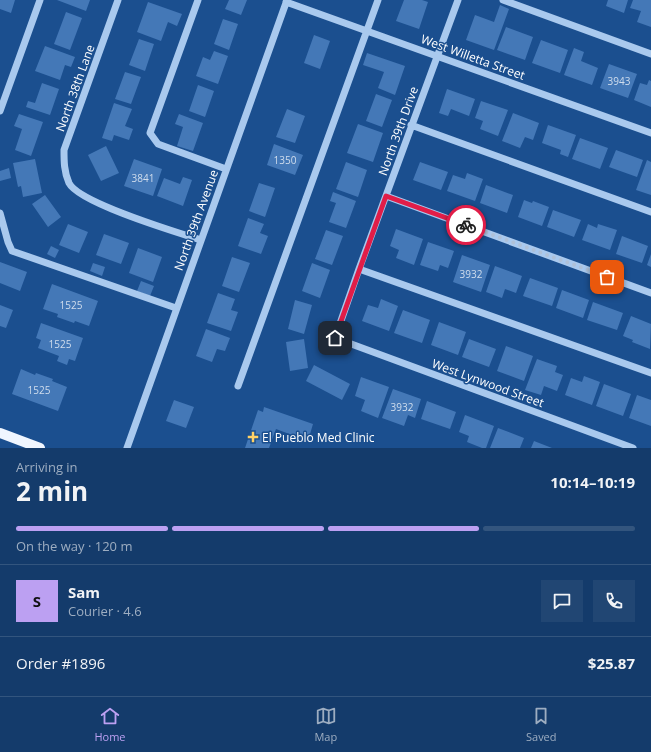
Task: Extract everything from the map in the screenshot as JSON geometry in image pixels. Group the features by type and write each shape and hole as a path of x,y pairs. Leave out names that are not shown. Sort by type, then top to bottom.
{"main road":[{"path":"0,434 40,448"}],"street":[{"path":"0,111 40,0"},
{"name":"North 38th Lane","path":"118,0 64,150 64,166 70,184 83,196 100,205 201,240"},
{"path":"198,0 150,133 158,144 226,169"},
{"path":"238,386 378,0"},
{"name":"North 39th Drive","path":"335,338 411,125 458,0"},
{"path":"504,0 651,54"},
{"name":"North 39th Avenue","path":"126,448 287,1"},
{"name":"West Willetta Street","path":"287,1 651,133"},
{"path":"411,125 651,212"},
{"path":"386,196 651,293"},
{"path":"0,213 12,251 176,308"},
{"path":"359,269 651,373"},
{"name":"West Lynwood Street","path":"335,338 633,448"}],"building":[{"path":"0,0 15,0 11,13 0,9"},
{"path":"57,0 90,0 86,11"},
{"path":"229,0 247,0 241,15 225,9"},
{"path":"404,0 422,0 428,2 419,29 396,21"},
{"path":"608,0 628,0 624,13 606,6"},
{"path":"633,0 651,0 651,27 637,22 641,11 630,8"},
{"path":"148,2 182,14 177,26 168,22 161,41 137,32"},
{"path":"500,5 509,9 494,50 466,40 475,15 494,22"},
{"path":"66,12 82,18 70,50 54,44"},
{"path":"223,19 238,24 229,50 214,44"},
{"path":"506,27 533,37 525,60 497,50"},
{"path":"314,35 330,41 320,69 304,63"},
{"path":"139,39 154,44 145,71 129,65"},
{"path":"541,40 568,50 560,73 532,63"},
{"path":"45,46 75,57 71,67 65,65 60,80 35,71"},
{"path":"574,48 584,52 581,61 598,68 592,85 564,75"},
{"path":"214,51 228,56 218,84 196,76 203,57 210,60"},
{"path":"367,53 405,66 395,95 378,88 384,72 363,65"},
{"path":"609,64 637,74 628,98 600,88"},
{"path":"125,72 141,77 131,104 115,99"},
{"path":"649,80 651,81 651,107 634,100 640,83 647,85"},
{"path":"42,83 59,89 50,115 26,107 28,101 35,103"},
{"path":"198,85 214,91 205,117 189,111"},
{"path":"447,89 475,99 469,116 451,109 448,116 439,113"},
{"path":"376,94 392,100 382,127 366,121"},
{"path":"481,101 508,110 498,136 480,129 483,121 475,118"},
{"path":"114,103 132,109 125,126 133,129 129,140 114,135 112,141 102,138"},
{"path":"287,109 305,116 295,143 276,137"},
{"path":"513,113 539,123 533,140 525,137 520,148 502,141"},
{"path":"19,114 43,122 31,156 15,150 22,129 14,126"},
{"path":"179,114 203,123 193,151 177,146 183,127 175,124"},
{"path":"358,124 383,133 373,162 347,153"},
{"path":"548,125 576,135 568,157 560,154 561,150 542,143"},
{"path":"580,138 608,148 600,169 572,159"},
{"path":"274,144 303,155 295,175 267,165"},
{"path":"106,146 119,173 101,181 88,155"},
{"path":"616,150 643,160 637,177 609,167"},
{"path":"35,159 42,193 23,197 21,186 18,187 13,163"},
{"path":"134,159 162,169 153,196 124,186"},
{"path":"647,160 651,162 651,195 636,190"},
{"path":"346,162 367,170 358,197 336,189"},
{"path":"420,162 448,172 441,190 413,180"},
{"path":"9,168 11,178 0,181 0,171"},
{"path":"467,173 483,179 475,201 447,191 453,175 465,179"},
{"path":"183,177 192,180 183,206 157,196 164,178 180,184"},
{"path":"259,183 275,188 265,217 249,211"},
{"path":"486,185 513,195 507,213 480,203"},
{"path":"333,192 356,201 346,228 329,222 336,203 330,201"},
{"path":"45,195 61,217 48,227 32,204"},
{"path":"524,200 532,203 533,201 549,207 542,226 518,217"},
{"path":"553,210 581,220 574,237 547,227"},
{"path":"248,218 264,224 260,233 268,236 261,254 238,246"},
{"path":"68,224 88,232 79,253 59,245"},
{"path":"588,224 597,228 598,224 617,230 610,250 582,240"},
{"path":"396,229 423,239 414,265 396,258 399,250 390,246"},
{"path":"326,230 343,236 332,265 315,259"},
{"path":"104,234 129,243 121,264 96,255"},
{"path":"622,236 648,246 642,263 616,254"},
{"path":"428,242 454,251 448,268 440,265 438,271 420,265"},
{"path":"51,246 59,250 55,258 47,254"},
{"path":"138,248 162,257 153,282 129,273"},
{"path":"651,254 651,267 647,265"},
{"path":"462,255 490,265 481,292 453,282"},
{"path":"232,257 250,263 239,292 222,286"},
{"path":"0,262 27,272 20,291 0,283"},
{"path":"93,263 105,267 102,276 90,271"},
{"path":"312,263 330,270 320,298 302,291"},
{"path":"495,266 522,276 516,293 505,289 502,298 486,292"},
{"path":"530,278 558,288 552,306 523,296"},
{"path":"141,281 154,286 150,296 137,291"},
{"path":"52,284 98,301 89,326 57,317 58,314 43,309"},
{"path":"562,290 589,300 583,318 556,308"},
{"path":"218,293 235,299 231,310 238,312 231,331 207,323"},
{"path":"381,299 398,306 389,331 362,321 368,305 378,308"},
{"path":"295,300 312,305 304,334 288,329"},
{"path":"593,302 623,313 617,330 587,320"},
{"path":"0,305 13,310 6,328 0,326"},
{"path":"403,310 430,320 422,343 394,333"},
{"path":"631,316 651,324 650,349 632,342 633,340 623,336"},
{"path":"439,322 466,332 458,355 431,345"},
{"path":"41,323 83,338 75,361 69,359 67,365 57,361 59,356 38,348 41,340 36,338"},
{"path":"206,329 230,338 225,351 217,349 212,362 196,356"},
{"path":"304,339 308,368 290,371 286,342"},
{"path":"469,339 496,349 489,367 462,357"},
{"path":"506,346 533,356 524,381 497,371"},
{"path":"537,359 557,366 555,372 563,375 557,391 544,386 541,395 525,390"},
{"path":"314,365 350,384 342,400 306,381"},
{"path":"21,369 35,375 36,373 53,379 52,381 67,387 58,411 12,394"},
{"path":"584,376 600,382 592,405 565,395 571,378 582,382"},
{"path":"361,377 389,387 378,418 361,411 365,400 355,396"},
{"path":"604,384 631,394 623,416 596,406"},
{"path":"393,389 421,399 415,418 408,415 404,426 382,418"},
{"path":"637,395 651,400 651,426 629,418"},
{"path":"174,400 194,407 186,428 166,421"},
{"path":"427,401 456,412 450,429 421,419"},
{"path":"264,407 313,424 308,441 276,429 269,448 245,448 258,410 263,412"},
{"path":"465,415 494,426 486,448 482,448 467,442 469,436 459,432"},
{"path":"498,428 524,438 520,448 490,448"},
{"path":"534,441 552,448 531,448"}],"way so far":[{"path":"466,225 607,277"}],"place":[{"name":"El Pueblo Med Clinic","path":"253,437"}],"route":[{"path":"335,338 386,196 466,225"}]}
